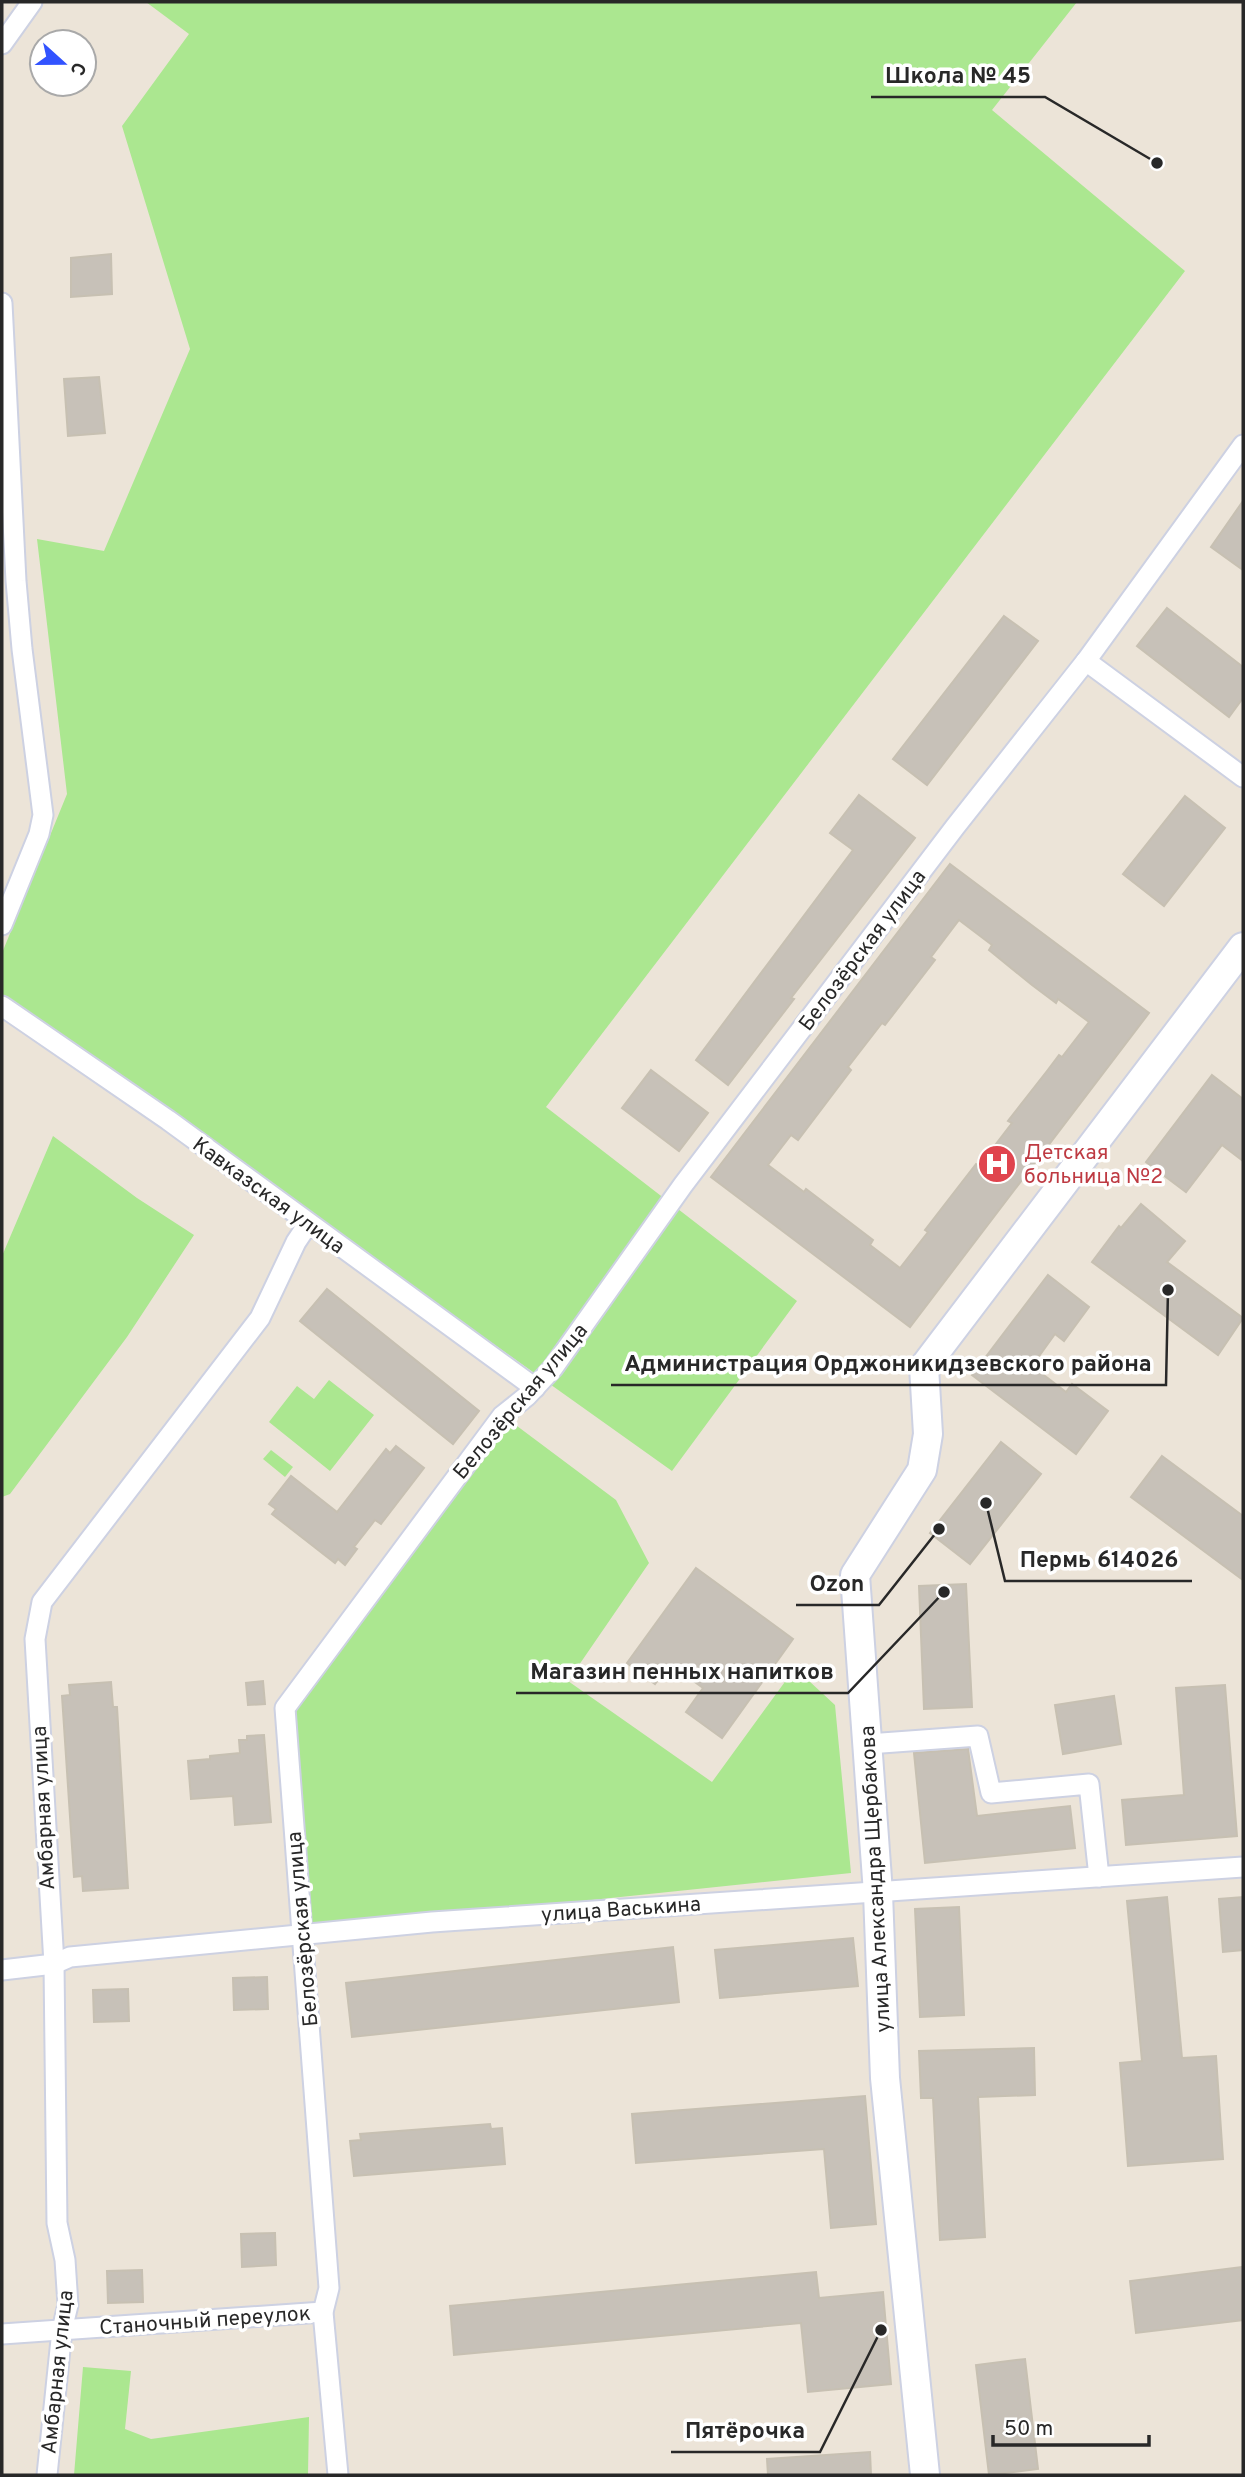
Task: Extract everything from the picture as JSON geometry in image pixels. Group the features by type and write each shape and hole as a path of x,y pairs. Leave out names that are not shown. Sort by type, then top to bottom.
{"street":[{"path":"2,44 32,2"},
{"path":"2,303 16,581 43,815 39,834 2,925"},
{"name":"Белозёрская улица","path":"338,2475 323,2312 329,2288 285,1708 502,1416 535,1388 553,1368 698,1165 955,827 1086,661 1243,446"},
{"path":"1086,661 1243,776"},
{"name":"улица Александра Щербакова","path":"925,2475 885,2078 878,1893 855,1575 922,1470 928,1434 925,1367 1243,947"},
{"name":"Кавказская улица","path":"2,1006 168,1120 535,1388"},
{"name":"Амбарная улица","path":"47,2475 62,2330 68,2305 65,2260 57,2223 54,1964 35,1639 42,1602 260,1318 296,1242 308,1224"},
{"path":"868,1744 978,1736 991,1793 1088,1784 1099,1877"},
{"name":"улица Васькина","path":"2,1970 54,1964 70,1957 432,1922 1243,1867"},
{"name":"Станочный переулок","path":"2,2334 323,2312"}],"green space":[{"path":"146,2 1077,2 992,110 1185,271 546,1107 797,1301 672,1471 2,994 2,953 67,794 37,539 104,551 190,349 122,126 189,34"},
{"path":"53,1136 137,1198 194,1235 127,1337 10,1494 2,1497 2,1256"},
{"path":"329,1380 374,1415 330,1471 269,1422 297,1386 314,1399"},
{"path":"505,1417 616,1500 649,1563 568,1681 712,1782 795,1668 835,1705 851,1873 304,1930 287,1718"},
{"path":"271,1450 293,1467 285,1477 263,1459"},
{"path":"83,2367 131,2371 125,2429 151,2439 309,2417 308,2475 74,2475"}],"building":[{"path":"111,254 112,294 71,297 71,258"},
{"path":"99,377 105,433 68,436 64,379"},
{"path":"1243,501 1243,570 1211,547"},
{"path":"1167,608 1243,667 1243,698 1229,717 1137,646"},
{"path":"1004,616 1038,641 927,785 893,759"},
{"path":"859,795 915,838 791,998 794,999 728,1085 696,1060 853,850 830,833"},
{"path":"1185,796 1225,828 1164,906 1123,874"},
{"path":"950,864 1149,1013 910,1327 711,1177","holes":["959,920 992,945 989,950 1032,985 1056,1003 1058,999 1089,1022 1062,1057 1059,1055 1008,1121 1012,1123 925,1230 928,1232 900,1268 870,1245 873,1240 806,1189 804,1192 768,1165 791,1135 798,1140 851,1070 848,1067 882,1023 885,1025 935,960 931,957"]},
{"path":"651,1070 708,1113 679,1151 622,1108"},
{"path":"1212,1075 1243,1099 1243,1161 1222,1145 1186,1192 1146,1162"},
{"path":"1141,1204 1185,1241 1167,1262 1243,1318 1218,1355 1092,1262 1119,1226 1121,1228"},
{"path":"1048,1275 1089,1307 1064,1341 1055,1334 1032,1366 1066,1392 1072,1384 1108,1411 1076,1454 972,1375"},
{"path":"327,1289 479,1411 453,1444 300,1321"},
{"path":"1001,1442 1041,1474 970,1564 930,1533"},
{"path":"396,1446 424,1468 381,1524 375,1520 354,1547 357,1549 345,1565 338,1559 335,1563 272,1514 276,1509 269,1504 291,1476 337,1512 386,1449 390,1453"},
{"path":"1162,1456 1243,1516 1243,1580 1131,1497"},
{"path":"696,1568 793,1639 722,1738 686,1712 703,1688 670,1664 655,1684 627,1663"},
{"path":"966,1584 972,1707 924,1709 919,1586"},
{"path":"263,1681 265,1704 248,1705 246,1683"},
{"path":"111,1682 113,1707 117,1707 128,1888 83,1891 82,1876 74,1877 62,1696 70,1695 69,1685"},
{"path":"1225,1685 1237,1836 1126,1845 1122,1800 1184,1795 1176,1688"},
{"path":"1114,1696 1121,1744 1063,1754 1055,1705"},
{"path":"264,1735 271,1822 235,1825 233,1796 191,1799 188,1761 240,1753 239,1740 247,1740 247,1736"},
{"path":"968,1749 977,1816 1070,1806 1075,1848 925,1863 914,1753"},
{"path":"1167,1897 1182,2058 1216,2056 1223,2159 1128,2166 1120,2063 1142,2061 1127,1901"},
{"path":"1243,1897 1243,1950 1223,1952 1219,1899"},
{"path":"959,1907 964,2015 920,2017 915,1909"},
{"path":"853,1938 858,1986 720,1998 715,1950"},
{"path":"673,1947 679,2002 352,2037 346,1983"},
{"path":"267,1977 268,2009 234,2010 233,1978"},
{"path":"128,1989 129,2021 94,2022 93,1990"},
{"path":"1034,2048 1035,2095 978,2097 985,2237 940,2240 933,2098 921,2098 919,2051"},
{"path":"865,2096 876,2224 831,2228 824,2149 636,2163 632,2114"},
{"path":"490,2124 491,2129 502,2128 505,2164 354,2176 350,2141 361,2140 360,2134"},
{"path":"275,2233 276,2265 242,2267 241,2234"},
{"path":"1243,2267 1243,2320 1136,2333 1130,2281"},
{"path":"142,2270 143,2302 108,2303 107,2271"},
{"path":"816,2272 819,2298 883,2292 891,2384 808,2392 801,2323 454,2355 450,2306"},
{"path":"1025,2359 1038,2469 989,2475 976,2365"},
{"path":"870,2452 871,2475 768,2475 767,2459"}],"place":[{"name":"Школа № 45","path":"1157,163"},
{"name":"Детская больница №2","path":"997,1164"},
{"name":"Администрация Орджоникидзевского района","path":"1168,1290"},
{"name":"Пермь 614026","path":"986,1503"},
{"name":"Ozon","path":"939,1529"},
{"name":"Магазин пенных напитков","path":"944,1592"},
{"name":"Пятёрочка","path":"881,2330"}]}
